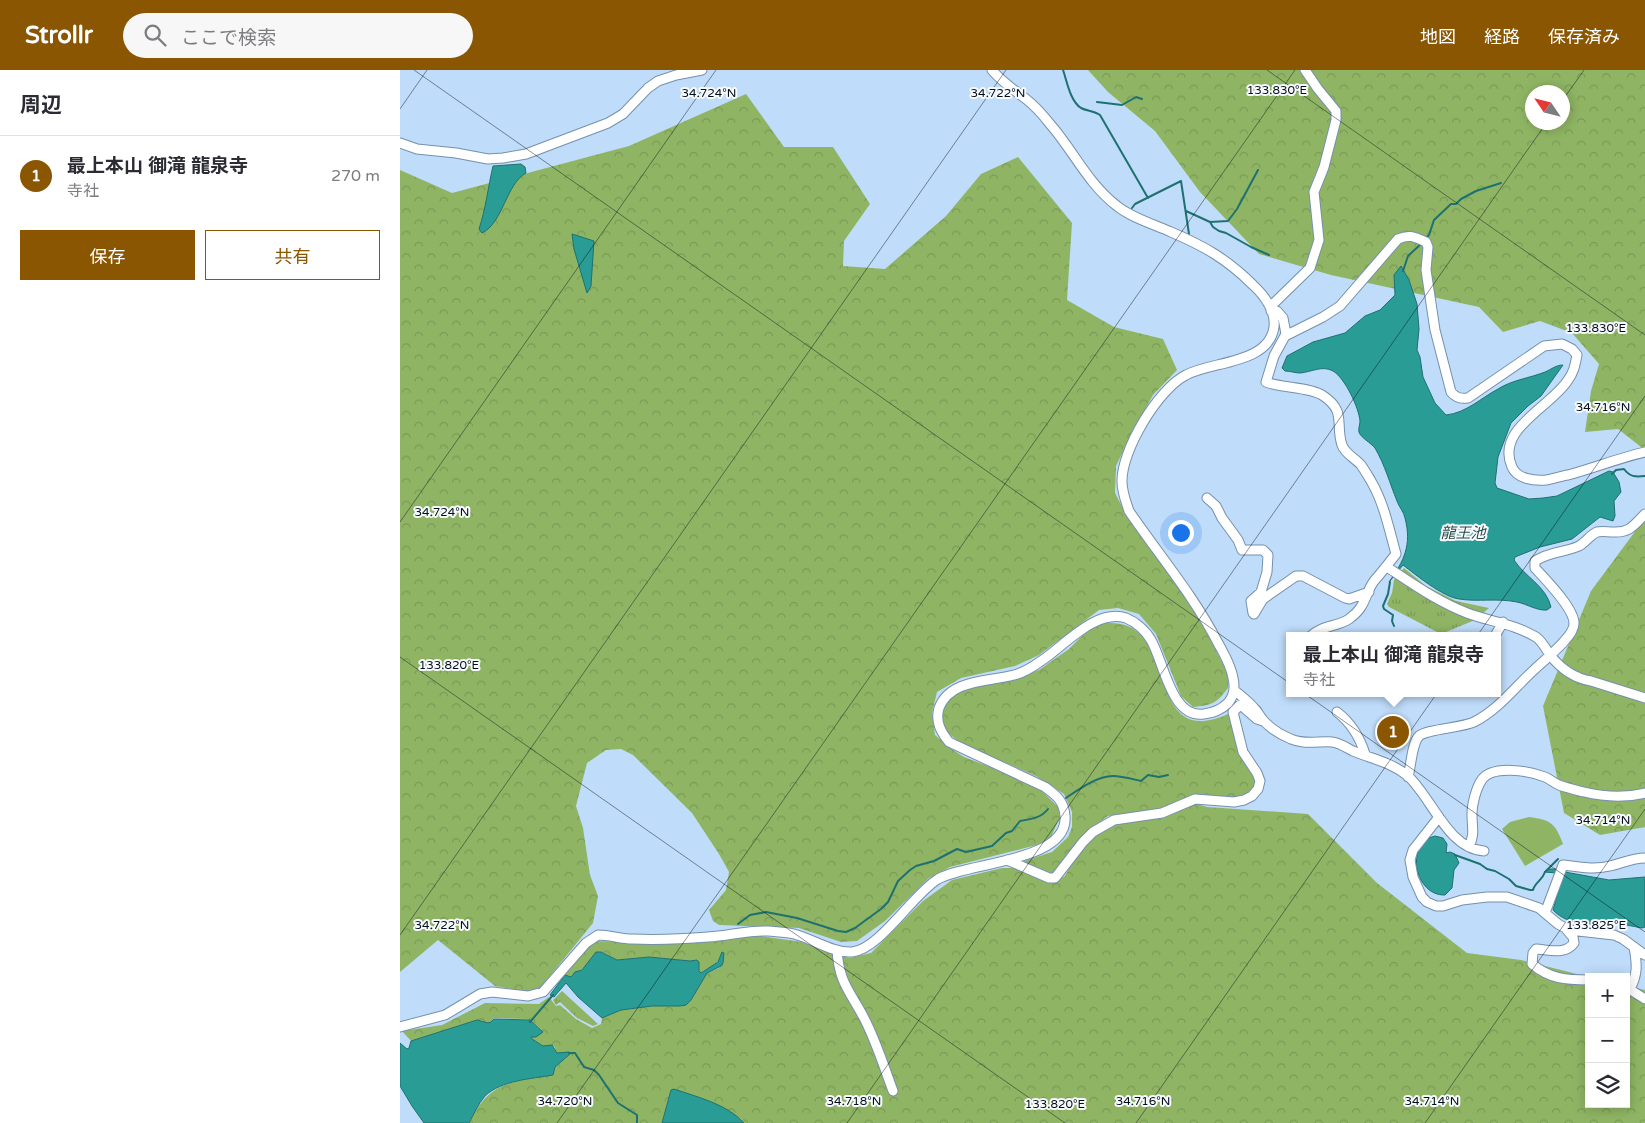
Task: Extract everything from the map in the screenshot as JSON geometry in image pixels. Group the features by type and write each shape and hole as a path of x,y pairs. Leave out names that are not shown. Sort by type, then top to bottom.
{"street":[{"path":"400,143 417,148 488,158 503,158 526,154 608,123 623,114 648,88 675,72 702,70"},
{"path":"400,1027 445,1014 480,994 492,992 528,996 543,992 586,943 598,935 630,939 707,937 766,931 793,934 837,950 854,952 878,939 921,893 938,879 961,870 1041,850 1054,842 1062,832 1065,819 1064,807 1057,796 1044,787 949,742 940,731 937,715 942,699 959,686 1017,674 1039,663 1084,627 1105,617 1125,618 1140,626 1151,639 1177,701 1195,715 1206,714 1222,708 1230,701 1234,690 1229,664 1212,631 1186,589 1130,511 1124,497 1122,482 1124,465 1142,425 1163,393 1172,384 1186,375 1206,367 1249,356 1259,351 1270,340 1274,327 1271,309 1258,290 1220,256 1201,245 1142,220 1118,207 1101,192 1051,125 1029,101 999,78 992,70"},
{"path":"1271,309 1310,268 1319,240 1314,192 1324,167 1336,120 1336,111 1305,70"},
{"path":"1285,336 1323,317 1340,306 1398,239 1412,236 1426,242 1428,247 1426,270 1435,330 1452,392 1455,396 1462,399 1468,398 1544,346 1562,344 1572,349 1577,355 1574,370 1558,393 1520,426 1512,439 1509,451 1513,470 1522,477 1546,480 1645,452"},
{"path":"1271,309 1281,314 1286,334 1274,356 1266,382 1319,394 1330,401 1336,408 1339,416 1342,445 1346,452 1360,464 1372,482 1388,524 1396,554 1393,571 1373,583 1364,604 1348,619 1339,624 1320,628 1316,632"},
{"path":"1207,498 1216,506 1238,540 1242,550 1263,550 1268,555 1267,572 1262,592 1251,602 1254,614 1263,599 1296,576 1303,576 1349,599 1369,592"},
{"path":"1408,777 1416,740 1421,734 1466,725 1476,721 1506,699 1535,669 1551,656 1574,627 1574,621 1558,594 1535,568 1535,561 1545,555 1581,545 1593,534 1600,531 1622,533 1628,531 1645,514"},
{"path":"1393,571 1451,606 1503,622 1538,639 1568,674 1582,680 1591,681 1645,698"},
{"path":"1497,632 1503,622"},
{"path":"1234,690 1256,709 1263,720 1281,734 1294,740 1318,744 1333,742 1392,764 1417,786 1439,817 1458,839 1469,848 1484,850"},
{"path":"1007,860 1035,873 1055,878 1093,832 1114,820 1162,813 1195,799 1234,802 1252,796 1258,789 1260,781 1243,752 1233,712 1240,705 1257,719 1263,720"},
{"path":"1337,712 1344,717 1362,743 1365,754"},
{"path":"1469,848 1474,837 1472,811 1476,794 1481,781 1487,773 1493,771 1510,770 1544,777 1558,784 1585,792 1609,796 1630,797 1645,793"},
{"path":"1439,817 1413,850 1410,860 1413,877 1422,897 1427,902 1436,906 1443,906 1462,900 1507,897 1539,908 1564,928 1573,938 1574,943 1569,949 1562,952 1536,949 1533,953 1532,964 1553,977 1585,980"},
{"path":"1545,913 1563,865 1588,868 1609,866 1632,858 1645,858"},
{"path":"1564,928 1614,935 1623,939 1645,955"},
{"path":"1630,985 1637,974 1638,967 1634,948"},
{"path":"837,950 838,967 848,992 865,1018 893,1091"},
{"path":"1630,989 1645,999"}],"green space":[{"path":"1088,70 1645,70 1645,450 1618,429 1585,432 1591,391 1599,364 1572,333 1540,321 1503,332 1479,307 1331,275 1259,254 1200,192 1155,131 1108,92"},
{"path":"746,94 784,147 833,147 870,204 844,241 843,266 885,269 946,216 981,174 1018,157 1072,223 1067,300 1114,327 1163,339 1177,370 1153,395 1132,433 1116,466 1115,493 1127,516 1155,556 1190,600 1228,674 1228,688 1213,703 1193,707 1181,696 1156,634 1139,614 1118,608 1099,610 1039,655 1015,666 961,678 937,692 932,713 935,735 964,757 1041,790 1058,807 1060,817 1051,837 1037,845 950,867 929,878 885,921 857,941 841,942 799,928 719,925 713,921 709,910 726,890 729,872 719,854 692,813 633,755 621,749 606,750 587,763 576,806 583,828 590,875 598,896 593,923 541,987 528,992 495,986 438,940 400,972 400,170 452,193 629,146"},
{"path":"1645,518 1645,827 1600,835 1564,813 1543,706 1591,591"},
{"path":"1404,568 1426,586 1456,601 1489,608 1475,620 1446,632 1437,632 1389,607 1387,604 1392,593 1394,580"},
{"path":"1104,623 1130,627 1144,639 1153,655 1167,692 1176,708 1188,718 1205,721 1230,713 1257,780 1255,788 1250,795 1241,798 1199,794 1162,809 1108,816 1085,833 1053,875 1046,874 1021,862 1052,852 1068,837 1072,827 1072,812 1064,794 1036,776 962,744 948,733 941,721 943,707 949,696 965,688 1015,679 1039,670 1069,649 1087,631"},
{"path":"1197,804 1207,807 1308,814 1377,883 1467,953 1521,960 1585,976 1585,1108 1630,1108 1630,987 1645,990 1645,1123 744,1123 741,1119 671,1090 662,1123 469,1123 477,1109 493,1091 513,1082 553,1075 555,1067 570,1054 557,1053 554,1046 543,1046 532,1039 531,1037 542,1030 530,1020 525,1019 494,1018 488,1023 477,1020 411,1041 402,1031 442,1025 485,1003 539,1004 549,997 556,1006 560,1005 576,1019 592,1028 601,1024 602,1018 621,1010 652,1006 680,1006 691,1000 707,973 719,968 723,961 722,957 715,964 700,973 697,960 649,957 617,960 602,952 594,956 584,968 574,973 571,977 565,975 592,941 647,942 760,936 802,942 849,958 871,953 923,901 952,880 1002,868 1013,868 1054,883 1065,876 1077,854 1108,827 1122,823 1164,818 1188,806"},
{"path":"1529,817 1547,821 1555,827 1563,844 1525,866 1502,829 1510,822"},
{"path":"562,991 598,1024 593,1026 577,1018 560,1002 556,1005 553,1000"}],"water":[{"path":"521,164 525,167 526,173 519,178 495,221 482,233 479,229 493,166"},
{"path":"572,234 594,241 591,286 587,293 574,249"},
{"name":"龍王池","path":"1401,266 1409,280 1417,304 1419,329 1417,350 1423,377 1435,403 1446,415 1467,408 1509,383 1563,365 1541,396 1511,423 1498,457 1495,483 1497,488 1529,499 1557,496 1609,471 1613,472 1619,482 1621,492 1614,501 1615,516 1613,521 1600,517 1572,539 1540,547 1515,557 1514,560 1519,566 1545,593 1551,607 1547,610 1510,601 1459,599 1445,594 1430,585 1403,565 1389,582 1399,567 1407,545 1408,536 1405,518 1379,454 1360,434 1359,415 1351,394 1338,375 1329,369 1300,373 1285,371 1282,368 1287,356 1313,342 1345,333 1365,316 1380,310 1395,295 1394,275"},
{"path":"1435,836 1443,838 1447,844 1446,853 1455,854 1459,863 1454,870 1452,888 1445,895 1435,893 1426,887 1420,879 1417,869 1419,849 1425,841"},
{"path":"1548,869 1558,869 1609,880 1645,877 1645,927 1581,923 1559,915 1553,910 1563,875 1544,872"},
{"path":"596,952 601,952 617,960 649,957 697,960 701,973 718,962 722,952 724,953 721,966 707,973 686,1005 652,1006 621,1010 602,1018 578,997 566,983 554,997 550,995 565,975 571,977 575,972 582,970"},
{"path":"494,1019 530,1020 543,1032 536,1037 531,1037 532,1039 543,1046 552,1045 557,1053 569,1052 570,1054 555,1067 553,1075 508,1083 492,1091 485,1096 469,1123 424,1123 400,1086 400,1043 407,1049 411,1041 477,1020 488,1023"},
{"path":"674,1089 720,1106 737,1116 744,1123 662,1123 671,1090"}],"waterway":[{"path":"1063,70 1074,101 1081,108 1100,115 1148,198"},
{"path":"1097,102 1122,105 1136,97 1142,99"},
{"path":"1186,211 1210,222 1228,221 1237,209 1258,170"},
{"path":"1132,208 1135,204 1181,181 1189,234"},
{"path":"1425,239 1429,235 1434,220 1451,204 1456,204 1476,191 1501,183"},
{"path":"1210,222 1219,231 1269,255"},
{"path":"1403,271 1408,256 1422,243"},
{"path":"1612,474 1616,470 1624,469 1633,476 1645,476"},
{"path":"1390,582 1383,606 1384,609 1393,615 1392,621 1394,626"},
{"path":"1066,798 1101,778 1120,776 1141,781 1148,775 1159,777 1168,775"},
{"path":"738,924 750,915 766,912 797,918 846,932 855,928 881,909 888,902 898,881 916,866 934,861 957,849 966,852 992,846 1006,833 1012,831 1020,821 1038,817 1048,809"},
{"path":"1455,855 1480,864 1509,879 1516,886 1530,890 1533,890 1545,872"},
{"path":"1546,871 1558,859"},
{"path":"530,1022 553,995"},
{"path":"569,1053 575,1053 584,1067 594,1070 599,1075 618,1103 637,1115 637,1123"}],"place":[{"name":"最上本山 御滝 龍泉寺","path":"1393,732"}]}
